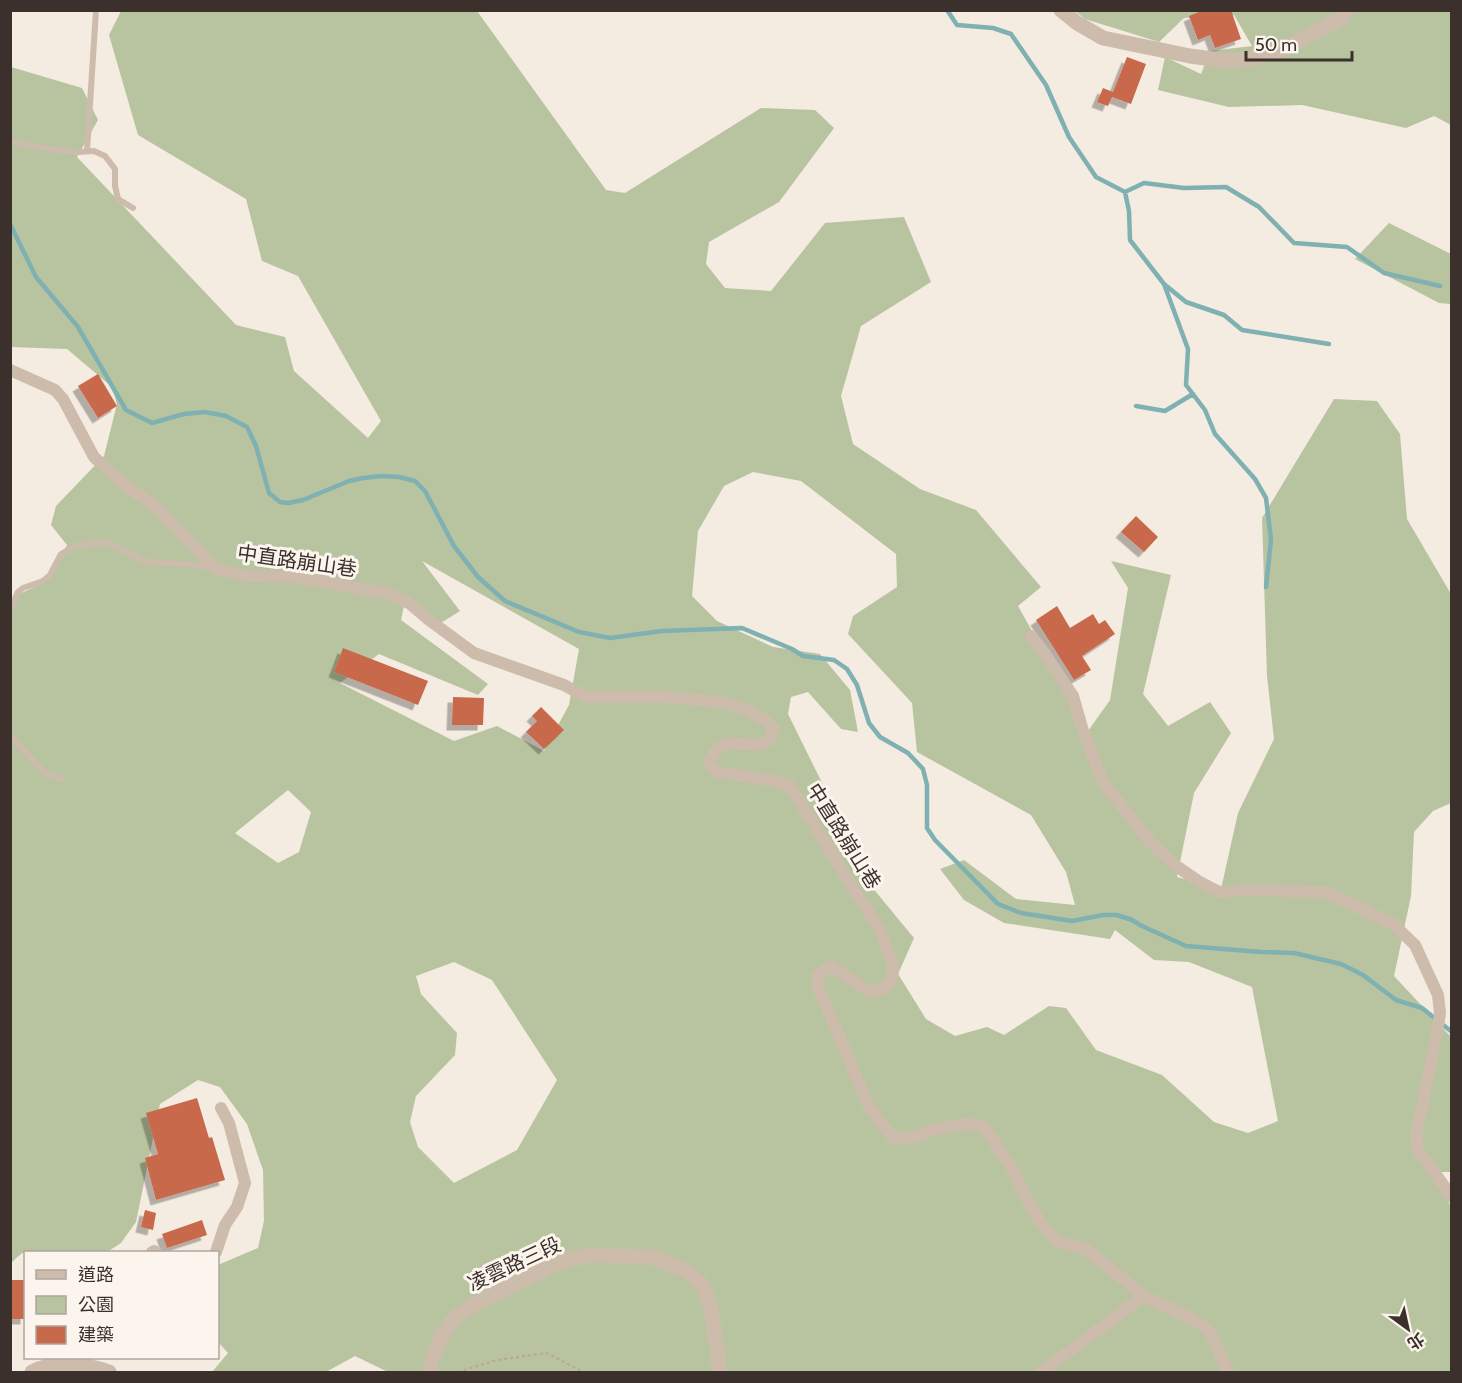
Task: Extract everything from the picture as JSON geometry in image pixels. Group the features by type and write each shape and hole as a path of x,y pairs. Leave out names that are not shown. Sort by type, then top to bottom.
{"street":[{"path":"1061,10 1077,24 1103,38 1190,56 1228,61 1253,58 1287,47 1342,18 1346,10"},
{"name":"中直路崩山巷","path":"10,370 55,390 63,399 94,457 126,486 157,508 215,568 248,576 294,577 389,594 409,603 474,653 564,685 586,697 669,697 727,703 751,712 766,721 774,729 768,740 759,745 728,743 717,749 710,761 716,772 775,781 790,786 880,930 893,965 892,979 884,989 870,992 831,966 818,975 818,988 867,1102 883,1126 894,1138 918,1137 930,1131 965,1124 981,1125 1012,1169 1044,1227 1058,1242 1086,1249 1144,1296 1196,1321 1210,1332 1228,1372"},
{"path":"1031,636 1046,654 1073,696 1083,731 1103,782 1149,841 1172,863 1219,892 1246,890 1326,892 1393,924 1415,945 1438,995 1440,1012 1417,1131 1417,1148 1452,1197"},
{"path":"216,1251 225,1225 237,1207 245,1183 229,1123 221,1108"},
{"name":"凌雲路三段","path":"430,1372 432,1358 441,1335 455,1317 475,1304 557,1263 590,1255 652,1257 685,1270 701,1283 710,1304 718,1355 718,1372"},
{"path":"1041,1372 1144,1296"},
{"path":"36,1367 80,1365 109,1372"}],"lane":[{"path":"87,152 96,10"},
{"path":"10,142 57,150 94,151 105,156 115,169 118,199 133,208"},
{"path":"10,610 22,588 43,581 50,575 62,554 75,546 104,542 147,562 215,568"},
{"path":"10,735 44,772 61,779"}],"path":[{"path":"458,1372 497,1360 547,1353 583,1372"}],"green space":[{"path":"121,11 477,11 606,190 625,193 761,108 815,110 834,128 779,202 709,242 706,264 725,288 771,291 825,223 904,217 931,282 861,326 841,396 853,444 920,489 976,510 1041,587 1018,606 1088,731 1110,700 1128,588 1111,561 1171,575 1143,694 1168,726 1210,702 1231,733 1194,793 1177,877 1221,889 1238,813 1274,739 1267,676 1262,518 1334,399 1377,401 1400,434 1407,519 1451,594 1451,803 1433,811 1414,832 1411,896 1394,976 1451,1037 1451,1172 1437,1172 1451,1208 1451,1372 388,1372 355,1356 326,1372 212,1372 228,1353 219,1343 219,1265 258,1248 264,1221 263,1170 247,1124 220,1087 198,1080 160,1104 136,1222 121,1243 109,1251 24,1251 11,1263 11,601 13,597 47,581 67,545 51,525 56,506 104,456 117,404 112,387 67,349 11,347 11,67 82,88 98,120 77,157 236,325 285,337 294,371 368,438 381,421 298,276 262,261 246,199 138,135 109,35","holes":["753,472 801,481 896,554 897,587 853,616 848,634 912,703 917,752 1031,815 1066,872 1075,905 1016,899 964,860 940,869 964,900 1004,923 1110,939 1115,930 1154,960 1189,962 1252,987 1278,1121 1248,1133 1214,1122 1162,1075 1096,1050 1066,1008 1049,1006 1004,1035 987,1027 955,1036 926,1019 898,974 914,938 876,892 788,714 791,697 808,692 841,729 858,732 850,690 820,654 773,647 717,621 692,596 698,531 724,486","422,561 579,649 569,705 544,751 497,726 454,741 340,683 379,654 478,695 488,684 401,620 404,606 436,626 460,611","288,790 311,812 299,852 278,863 235,833","454,962 492,980 557,1080 517,1150 454,1183 418,1147 410,1122 416,1096 455,1055 457,1033 421,994 416,976"]},
{"path":"1075,11 1451,11 1451,125 1434,116 1406,128 1302,105 1229,107 1158,90 1165,57 1201,74 1210,51 1252,46 1234,15 1184,18 1159,42 1085,19"},
{"path":"1389,223 1451,254 1451,304 1439,303 1355,259"}],"building":[{"path":"1204,10 1231,10 1241,39 1215,48 1210,35 1198,40 1189,16"},
{"path":"1127,57 1146,64 1131,104 1112,97 1108,106 1097,102 1103,88 1113,92"},
{"path":"98,374 117,406 98,418 78,386"},
{"path":"1136,516 1158,537 1144,552 1121,532"},
{"path":"1057,606 1070,628 1093,614 1099,624 1105,620 1115,634 1082,656 1091,670 1074,680 1036,620"},
{"path":"343,648 428,681 418,705 334,672"},
{"path":"453,697 484,698 483,725 452,725"},
{"path":"541,707 564,730 544,749 526,732 537,721 532,716"},
{"path":"197,1098 225,1180 156,1200 145,1158 158,1154 146,1113"},
{"path":"145,1210 156,1213 153,1230 141,1227"},
{"path":"202,1220 207,1235 167,1248 162,1234"},
{"path":"10,1280 24,1280 24,1319 10,1319"}],"waterway":[{"path":"947,10 957,25 993,28 1011,34 1046,85 1069,137 1096,177 1125,192 1144,183 1184,188 1226,187 1259,207 1294,243 1347,247 1384,273 1440,286"},
{"path":"1125,192 1129,211 1130,240 1164,284 1186,302 1224,315 1242,330 1329,344"},
{"path":"10,224 36,277 78,327 126,410 152,423 184,414 205,412 226,416 247,427 256,446 269,493 280,502 303,500 349,481 363,478 382,476 415,481 425,491 454,546 478,577 505,601 579,632 610,638 662,631 742,628 803,656 834,660 847,669 857,685 869,723 880,737 908,753 923,769 927,785 927,828 935,840 998,904 1021,913 1072,921 1103,915 1117,915 1186,946 1294,953 1341,964 1363,975 1396,1000 1422,1008 1452,1032"},
{"path":"1164,284 1188,349 1186,385 1205,410 1215,434 1255,479 1266,498 1271,540 1266,587"},
{"path":"1136,406 1165,411 1193,394"}]}
